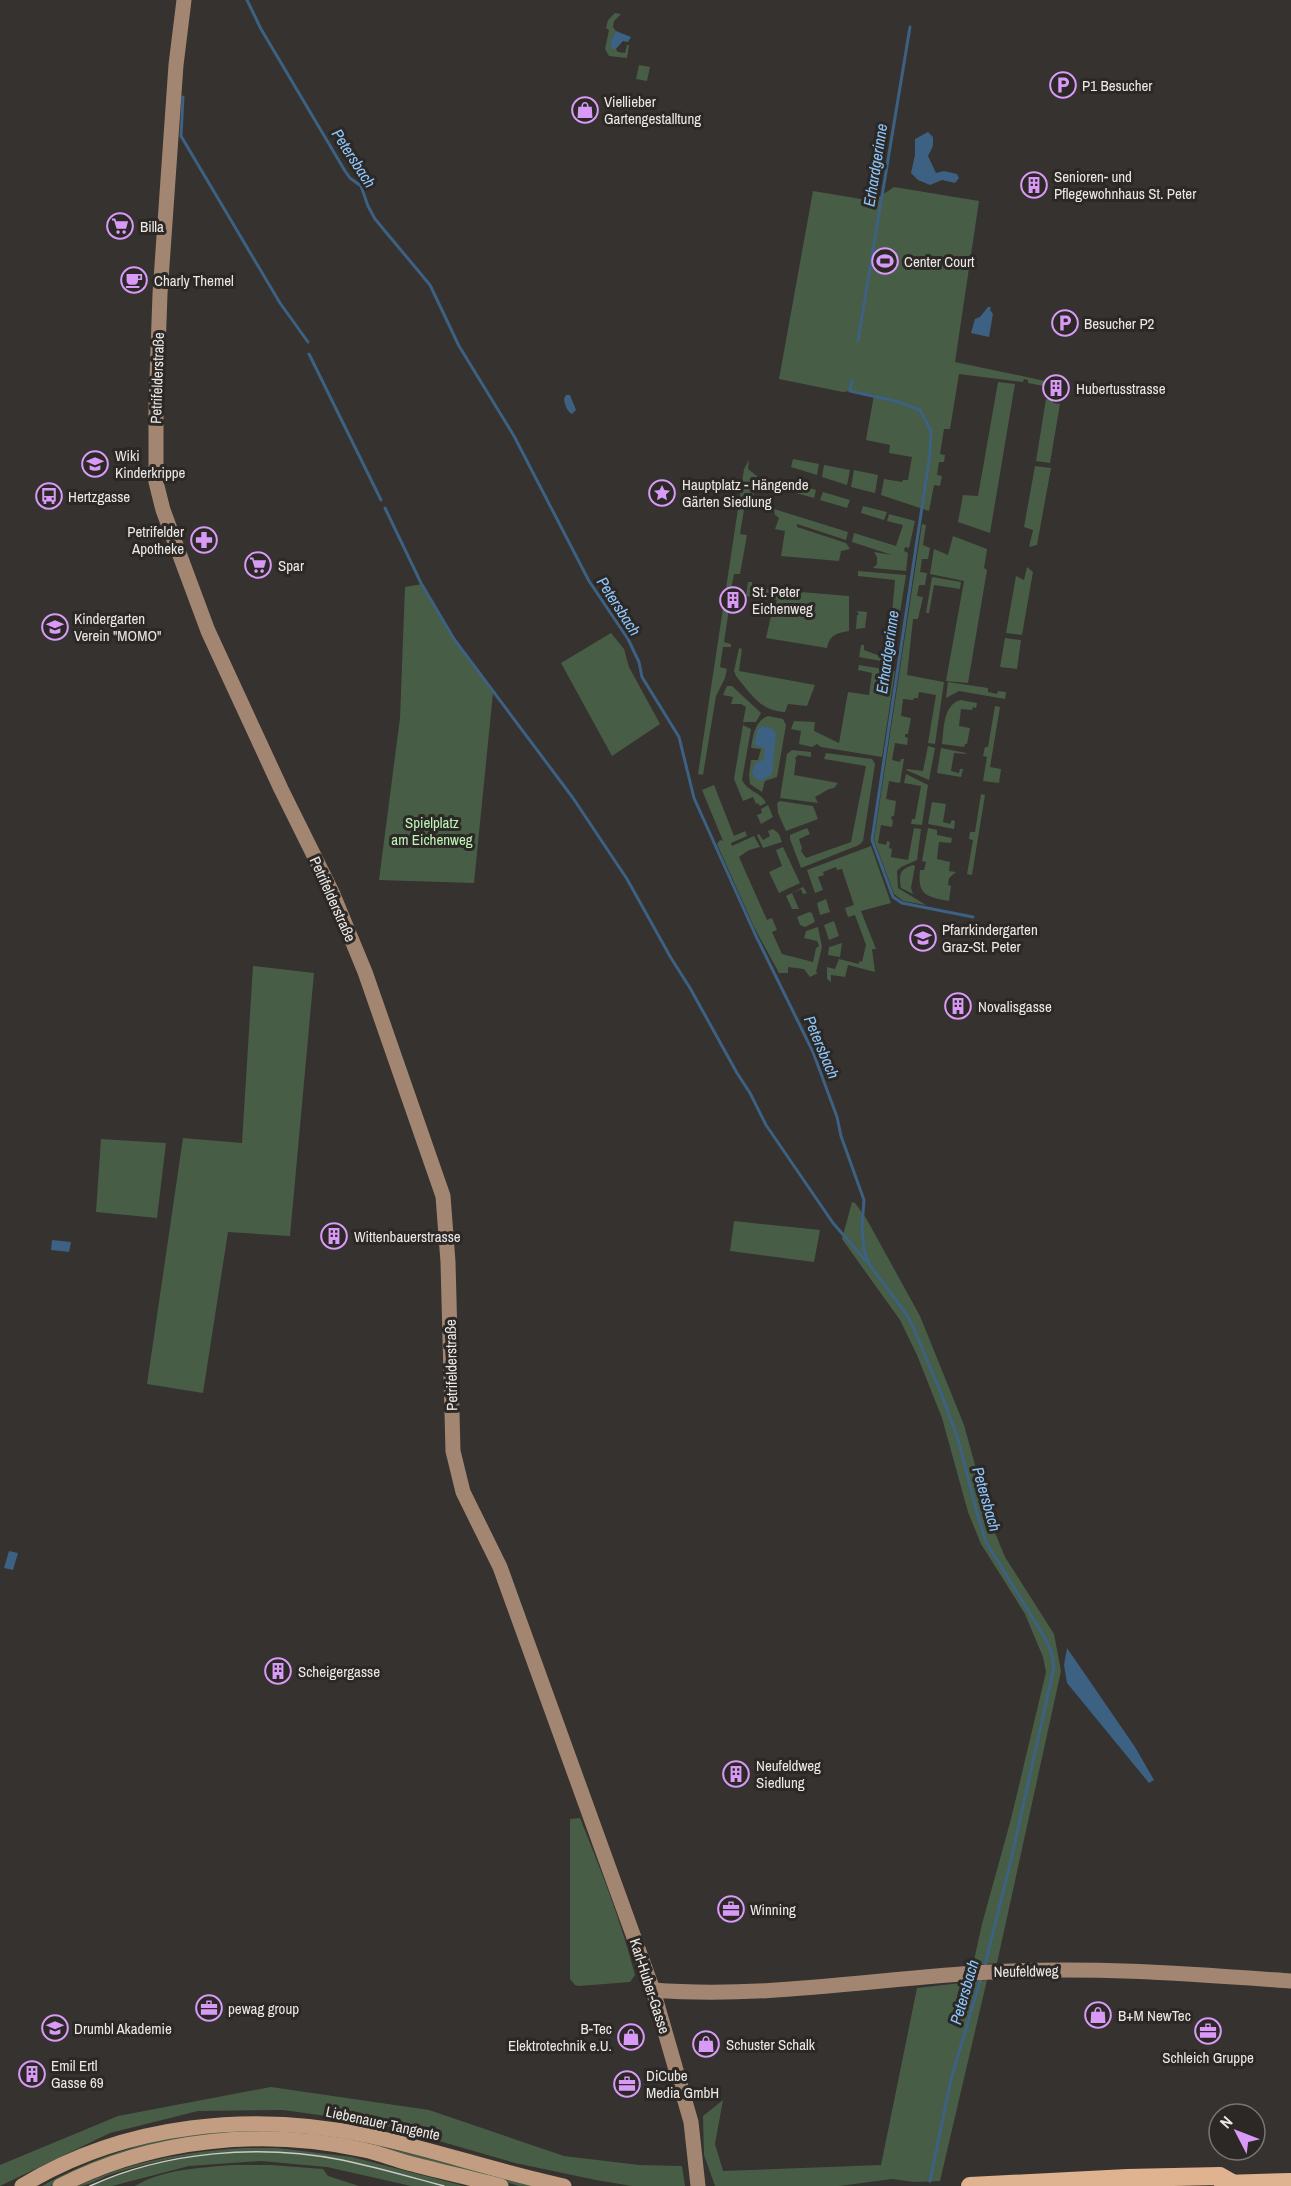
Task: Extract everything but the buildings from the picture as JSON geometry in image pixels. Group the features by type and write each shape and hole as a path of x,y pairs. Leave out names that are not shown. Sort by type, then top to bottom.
{"highway":[{"path":"970,2186 1220,2176 1234,2184"},
{"path":"1185,2186 1291,2182"}],"main road":[{"name":"Petrifelderstraße","path":"184,0 176,65 160,294 156,482 163,510 208,631 281,789 332,892 365,972 443,1196 448,1262 453,1451 464,1492 500,1567 582,1792"},
{"name":"Karl-Huber-Gasse","path":"582,1792 653,1990 691,2122 698,2186"},
{"name":"Neufeldweg","path":"653,1990 739,1993 971,1973 1049,1970 1188,1974 1291,1981"},
{"name":"Liebenauer Tangente","path":"22,2186 64,2164 131,2140 218,2125 264,2123 313,2127 369,2136 564,2186"},
{"name":"Liebenauer Tangente","path":"60,2186 99,2168 148,2153 202,2142 255,2139 307,2141 365,2151 501,2186"}],"green space":[{"path":"615,13 621,14 614,21 613,27 616,31 610,41 618,52 625,53 629,45 627,58 609,56 605,49 609,30 606,28 608,20"},
{"path":"639,65 650,67 647,81 636,79"},
{"name":"Center Court","path":"894,187 979,201 955,362 1064,385 1063,392 1060,392 1060,386 1052,384 1051,390 1049,387 1028,383 1028,380 1024,379 1023,382 959,374 950,429 944,429 940,454 945,455 944,462 939,462 937,475 942,476 940,486 934,485 929,511 881,495 884,479 902,482 908,480 912,457 889,453 890,445 866,440 874,395 843,392 779,379 813,191 873,201"},
{"path":"998,382 1015,384 990,533 958,522 963,495 978,496"},
{"path":"1046,399 1060,404 1050,463 1036,461"},
{"path":"793,459 819,464 817,475 791,467"},
{"path":"749,460 748,469 757,476 753,498 746,497 740,534 747,535 740,574 734,574 730,594 737,596 731,595 729,604 737,605 736,610 729,609 724,642 731,644 731,647 723,647 720,667 727,669 716,696 703,775 698,774 744,469"},
{"path":"824,465 850,470 847,485 822,477"},
{"path":"1035,466 1051,468 1037,545 1029,547 1033,530 1024,527"},
{"path":"854,470 878,475 875,493 851,487"},
{"path":"792,483 816,490 814,498 789,491"},
{"path":"823,492 850,500 847,508 820,500"},
{"path":"863,506 887,512 884,520 861,513"},
{"path":"774,509 848,532 846,540 797,524 797,527 846,543 850,549 841,551 839,561 781,556 785,531 775,529 779,518 775,515"},
{"path":"889,514 915,521 909,548 905,547 904,551 908,553 906,571 873,568 877,564 874,552 892,555 852,542 854,533 896,546 903,525 887,521"},
{"path":"922,524 926,525 923,545 930,548 928,559 922,559 920,572 927,573 925,585 919,585 917,596 923,597 918,619 913,619 907,675 944,682 935,744 928,743 936,695 919,692 918,698 903,699 901,716 911,718 908,734 905,734 908,738 907,745 895,743 892,760 900,762 904,759 900,783 889,781 886,799 896,801 894,816 891,819 893,820 892,827 881,825 878,843 886,845 887,841 890,842 891,857 908,860 914,828 921,829 917,860 897,871 898,888 926,905 903,901 894,894 874,840"},
{"path":"953,536 987,549 984,568 987,570 968,683 946,681 964,581 930,574 934,549 948,555"},
{"path":"1027,567 1033,572 1022,635 1006,633 1016,576 1024,580"},
{"path":"858,571 906,575 892,663 859,657 861,645 864,645 864,650 888,659 895,580 858,576"},
{"path":"932,577 961,582 960,589 934,585 929,613 926,613"},
{"path":"748,582 752,582 752,588 849,596 849,631 834,635 827,648 766,638 773,607 777,600 746,596"},
{"name":"Spielplatz am Eichenweg","path":"422,584 454,639 493,693 474,883 379,880 400,718 405,587"},
{"path":"857,611 867,612 865,628 856,629 857,615 859,615"},
{"path":"611,633 624,649 629,667 660,724 612,756 561,663"},
{"path":"1005,638 1021,640 1017,669 1000,667"},
{"path":"739,648 742,649 739,671 815,685 807,706 788,704 785,712 762,705 736,676 734,671"},
{"path":"859,665 895,671 882,757 821,747 817,744 812,747 799,744 801,731 791,729 794,721 815,722 814,731 839,743 848,692 869,695 872,673 858,670"},
{"path":"948,682 988,688 988,692 997,694 998,691 1006,692 1005,699 959,691 946,698"},
{"path":"727,686 732,686 761,713 756,722 743,722 746,707 741,704 731,704 733,697 723,695"},
{"path":"960,700 977,703 976,708 973,707 972,710 961,709 959,726 970,728 967,744 964,747 942,744 947,712 954,703"},
{"path":"995,706 1000,707 990,767 1001,769 999,783 983,781 987,757 983,756 985,747 988,747"},
{"path":"768,716 783,719 786,725 777,777 765,781 762,792 750,784 751,760 758,760 761,749 751,748 757,725"},
{"path":"743,725 751,729 742,780 764,799 766,803 760,806 756,804 753,797 743,801 734,779"},
{"path":"928,746 935,748 929,780 906,770 923,771"},
{"path":"941,748 966,753 954,753 951,771 959,773 960,769 963,769 961,777 937,773"},
{"path":"792,750 811,752 811,757 798,755 795,758 794,775 838,783 834,788 815,797 818,803 780,798 787,754"},
{"path":"826,753 872,759 875,764 863,841 859,845 801,868 790,835 807,828 810,834 799,839 801,851 806,858 851,842 866,766 824,759"},
{"path":"906,774 928,785 922,825 911,824 912,819 915,819 921,786 904,783"},
{"path":"714,785 734,836 745,831 747,836 731,843 732,846 754,836 760,847 749,850 739,857 767,920 772,918 777,930 772,932 782,954 813,962 816,948 819,946 817,941 804,938 806,931 818,927 822,947 816,972 818,973 810,977 804,969 788,967 788,973 779,973 754,927 717,844 720,840 723,841 702,790"},
{"path":"981,794 985,795 972,875 967,874 973,840 969,839 970,832 975,832"},
{"path":"780,801 813,806 818,819 786,831 778,813 777,803"},
{"path":"932,802 946,804 943,822 950,824 952,820 955,821 954,829 928,824"},
{"path":"768,805 773,817 761,824 757,815 762,813 761,809"},
{"path":"928,828 937,830 937,835 952,838 951,843 939,842 937,859 950,862 949,871 956,872 949,878 948,885 951,886 949,901 929,896 920,885 920,870 924,870 926,862 922,861"},
{"path":"773,829 779,834 782,842 763,848 757,835 759,834 763,840 770,836 768,831"},
{"path":"871,846 891,903 861,911 876,949 872,949 875,972 848,965 845,977 831,975 831,982 827,979 827,967 835,969 839,959 859,964 859,961 862,962 866,945 855,915 848,917 845,908 854,905 842,869 837,870 836,867 823,872 824,875 818,877 823,890 815,893 807,870"},
{"path":"783,847 800,883 779,893 769,872 782,866 776,850"},
{"path":"915,866 911,888 913,894 901,888 900,879 901,873"},
{"path":"803,887 807,893 803,894 801,889 792,893 799,909 792,909 786,896"},
{"path":"826,899 830,912 820,915 817,903"},
{"path":"812,913 815,922 805,927 800,925 797,917"},
{"path":"834,921 839,936 829,940 824,925"},
{"path":"842,943 840,957 828,955 829,947"},
{"path":"253,966 314,973 290,1236 228,1232 203,1393 147,1384 183,1138 242,1143"},
{"path":"101,1139 166,1143 157,1218 96,1212"},
{"path":"852,1202 866,1218 920,1316 964,1425 991,1523 1005,1557 1054,1634 1061,1671 997,1963 973,1965 1046,1672 1043,1657 1025,1614 981,1544 968,1512 942,1418 917,1355 900,1320 842,1239"},
{"path":"734,1221 820,1230 814,1262 730,1251"},
{"path":"580,1818 623,1935 635,1975 630,1982 579,1986 570,1979 570,1819"},
{"path":"987,1980 940,2181 914,2182 892,2179 839,2186 715,2186 704,2155 703,2116 723,2100 715,2144 723,2171 881,2165 917,1988"},
{"path":"271,2087 429,2110 564,2156 639,2165 682,2166 685,2186 632,2186 596,2180 515,2163 377,2123 283,2110 198,2111 110,2133 0,2186 0,2165 118,2116"},
{"path":"279,2130 369,2143 536,2186 519,2186 463,2170 242,2132 64,2178 50,2186 42,2186 97,2160 155,2141 226,2131"},
{"path":"244,2148 277,2148 352,2157 464,2186 411,2186 327,2167 261,2161 189,2166 112,2186 87,2186 122,2172 187,2156 138,2167 109,2175 86,2185 78,2186 119,2170 159,2159"},
{"path":"232,2165 323,2169 328,2176 359,2186 135,2186 170,2173"}],"water":[{"path":"616,31 631,37 628,42 623,41 615,50 610,41"},
{"path":"928,132 933,137 933,146 928,156 936,173 944,171 957,174 959,178 955,183 942,180 930,185 918,180 911,173 915,155 915,139"},
{"path":"988,307 991,307 993,314 989,337 971,333 975,319 980,317"},
{"path":"566,395 570,395 576,410 572,414 565,405"},
{"path":"762,726 771,728 776,733 772,774 762,781 756,779 752,773 755,764 763,760 765,749 754,744 758,730"},
{"path":"52,1240 71,1242 69,1252 51,1250"},
{"path":"9,1551 18,1553 13,1570 4,1568"},
{"path":"1067,1648 1135,1747 1154,1780 1149,1783 1067,1683 1064,1665"}],"waterway":[{"name":"Petersbach","path":"247,0 261,29 345,171 361,186 375,219 430,285 459,346 514,436 589,581 628,639 639,662 642,677 679,737 694,798 755,934 813,1052 837,1117 841,1136 864,1200 862,1226 864,1250 869,1264 905,1312 913,1327 958,1439 986,1542 1045,1638 1052,1654 1054,1667 984,1969"},
{"name":"Erhardgerinne","path":"858,341 910,27"},
{"path":"183,97 181,136 280,303 308,342"},
{"path":"309,354 381,500"},
{"name":"Erhardgerinne","path":"852,380 850,391 895,401 920,410 931,431 930,454 872,840 893,897 902,903 973,917"},
{"path":"385,508 421,583 454,639 573,798 627,879 750,1093 766,1125 833,1223 866,1261"},
{"name":"Petersbach","path":"930,2181 951,2079 981,1978"}],"tram line":[{"path":"90,2186 119,2174 182,2158 246,2152 279,2152 342,2160 444,2186"}],"place":[{"name":"P1 Besucher","path":"1063,85"},
{"name":"Viellieber Gartengestalltung","path":"585,110"},
{"name":"Senioren- und Pflegewohnhaus St. Peter","path":"1034,185"},
{"name":"Billa","path":"120,226"},
{"name":"Center Court","path":"885,261"},
{"name":"Charly Themel","path":"134,280"},
{"name":"Besucher P2","path":"1065,323"},
{"name":"Hubertusstrasse","path":"1056,388"},
{"name":"Wiki Kinderkrippe","path":"95,464"},
{"name":"Hauptplatz - Hängende Gärten Siedlung","path":"662,493"},
{"name":"Hertzgasse","path":"49,496"},
{"name":"Petrifelder Apotheke","path":"204,540"},
{"name":"Spar","path":"258,565"},
{"name":"St. Peter Eichenweg","path":"733,600"},
{"name":"Kindergarten Verein \"MOMO\"","path":"55,627"},
{"name":"Pfarrkindergarten Graz-St. Peter","path":"923,938"},
{"name":"Novalisgasse","path":"958,1006"},
{"name":"Wittenbauerstrasse","path":"334,1236"},
{"name":"Scheigergasse","path":"278,1671"},
{"name":"Neufeldweg Siedlung","path":"736,1774"},
{"name":"Winning","path":"731,1909"},
{"name":"pewag group","path":"209,2008"},
{"name":"B+M NewTec","path":"1098,2015"},
{"name":"Drumbl Akademie","path":"55,2028"},
{"name":"Schleich Gruppe","path":"1208,2031"},
{"name":"B-Tec Elektrotechnik e.U.","path":"631,2037"},
{"name":"Schuster Schalk","path":"706,2044"},
{"name":"Emil Ertl Gasse 69","path":"32,2074"},
{"name":"DiCube Media GmbH","path":"627,2084"}]}
